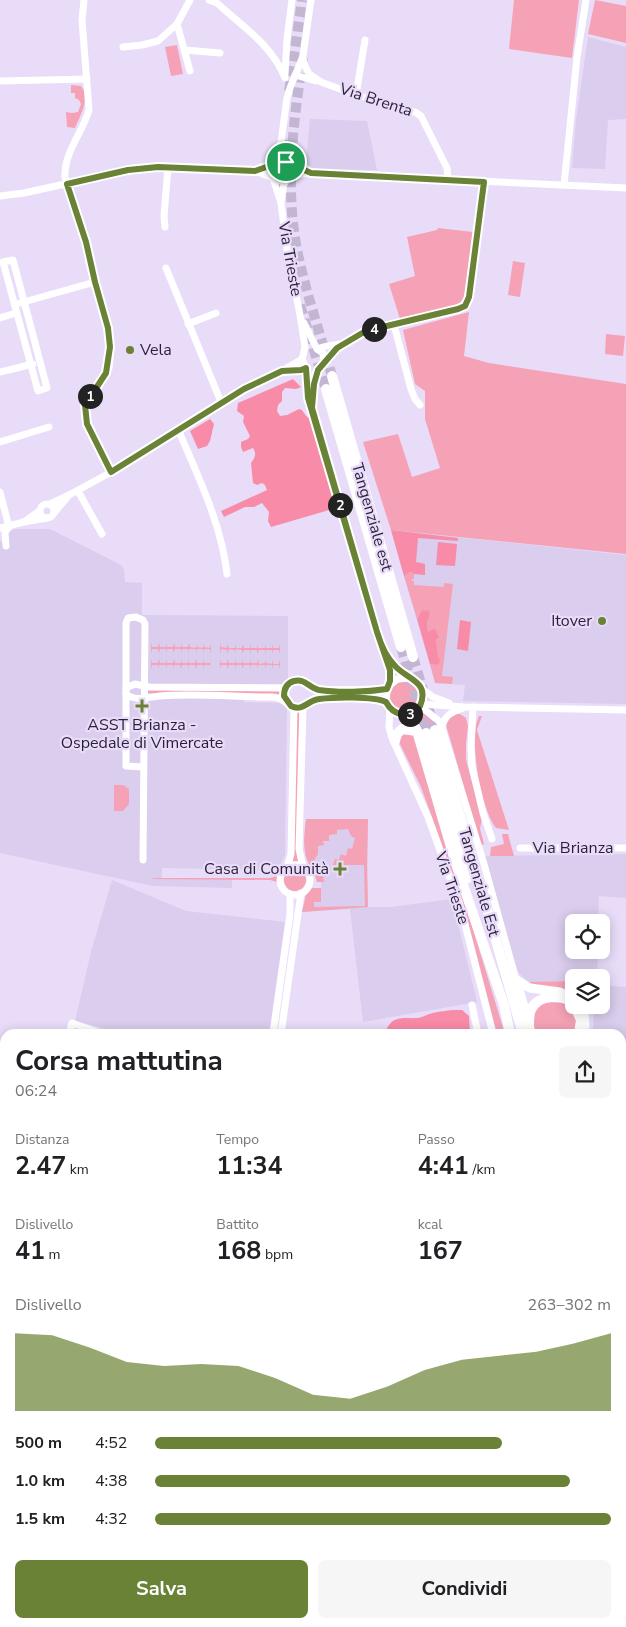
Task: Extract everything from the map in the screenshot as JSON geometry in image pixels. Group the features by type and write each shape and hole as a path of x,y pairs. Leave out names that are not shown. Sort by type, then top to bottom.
{"highway":[{"name":"Tangenziale est","path":"332,376 413,657"},
{"name":"Tangenziale est","path":"326,389 401,647"},
{"path":"403,715 412,722 430,730"},
{"path":"396,744 397,734 402,730 430,730"},
{"name":"Tangenziale Est","path":"430,730 510,1029"},
{"name":"Tangenziale Est","path":"430,730 521,1029"},
{"path":"516,980 530,1029"},
{"path":"530,1029 531,1009 538,1001 549,997 565,999"},
{"path":"578,1014 581,1020 580,1029"}],"main road":[{"path":"516,980 530,988 565,994"},
{"path":"582,1029 585,1021 584,1014"}],"street":[{"path":"84,0 82,20 89,110 85,125 70,150 65,170 67,184 86,242 108,328 110,347 106,373 85,405 85,414 87,424 111,472"},
{"path":"123,47 158,41 177,24 190,0"},
{"path":"209,0 217,3 270,50 279,62 285,78"},
{"path":"270,50 281,51 285,46 292,0"},
{"path":"273,178 270,170 281,142 287,98 303,56 311,0"},
{"path":"564,185 577,57 586,0"},
{"path":"177,24 190,71"},
{"path":"286,39 285,78 287,98"},
{"path":"356,95 365,40"},
{"path":"185,50 220,53"},
{"name":"Via Brenta","path":"303,56 309,74 321,82"},
{"name":"Via Brenta","path":"295,75 415,112 420,116 447,168 448,180"},
{"path":"0,81 87,79"},
{"path":"281,142 291,171 288,178"},
{"path":"255,171 279,160 311,173"},
{"path":"0,196 24,193 128,170 168,167 255,171 281,181 296,174 311,173 626,188"},
{"path":"166,227 164,216 168,167"},
{"name":"Via Trieste","path":"273,178 281,203 287,250 300,314 305,352"},
{"name":"Via Trieste","path":"281,203 284,184 288,178"},
{"path":"324,363 337,348 364,332 458,309 467,304 484,182"},
{"path":"13,260 24,302 47,388 38,391 2,262 13,260"},
{"path":"166,268 221,402"},
{"path":"14,304 95,282"},
{"path":"0,318 16,313"},
{"path":"188,324 216,313"},
{"name":"Via Trieste","path":"300,314 318,349 324,356 324,363 318,370 314,384 312,408"},
{"path":"394,325 411,390 420,405"},
{"path":"24,522 39,511 43,505 50,504 78,491 111,472 221,402 302,359 305,352 312,348 318,349 322,346 331,346 347,341"},
{"name":"Via Trieste","path":"302,359 306,368 307,389 312,408 390,676 388,688 390,727 428,818 460,909 492,1029"},
{"path":"0,372 40,362"},
{"path":"282,371 306,368 318,370"},
{"path":"0,442 49,427"},
{"path":"178,429 214,513 228,574"},
{"path":"78,491 102,534"},
{"path":"0,492 9,527 6,532 6,546"},
{"path":"0,528 52,517 69,495"},
{"path":"50,504 54,508 54,513"},
{"path":"39,511 41,516 47,518"},
{"path":"143,767 126,766 126,623 128,618 133,617 143,620 145,624 143,860"},
{"name":"Via Trieste","path":"384,652 396,667 408,678 414,680 421,688 433,697 454,705"},
{"path":"310,688 320,690 388,688 397,679 408,678"},
{"path":"287,867 291,854 294,708 284,696 286,688 292,682 300,680 310,688 312,697 304,707 294,708"},
{"path":"126,691 135,684 144,687 286,688"},
{"path":"396,744 394,725 398,717 415,712 421,705 423,693 421,688"},
{"path":"126,691 132,698 162,696 273,697 286,700"},
{"path":"310,701 323,698 374,698 403,715"},
{"path":"421,705 626,710"},
{"path":"421,705 439,721 430,730"},
{"path":"302,866 299,849 304,707"},
{"path":"430,730 443,722 447,715 465,707"},
{"path":"474,707 470,746 471,761 483,813 492,839"},
{"path":"430,730 484,864 516,980"},
{"name":"Via Brianza","path":"520,848 626,848"},
{"path":"282,1029 302,894 310,882 309,873 302,866 295,864 287,867 281,873 280,882 284,890 290,894 302,894"},
{"path":"274,1029 290,914 290,894"},
{"path":"472,1005 477,1029"},
{"path":"70,1029 72,1023 89,1029"}],"shaded area":[{"path":"514,0 579,0 572,58 509,49"},
{"path":"595,0 626,6 626,43 588,34"},
{"path":"588,37 626,47 626,119 608,120 605,169 572,168 576,120"},
{"path":"177,45 183,74 171,76 165,47"},
{"path":"71,85 81,86 85,96 84,107 75,128 67,127 66,112 78,112 81,104 75,98 75,93 71,93"},
{"path":"310,119 367,121 377,170 312,169 306,163"},
{"path":"438,228 473,232 464,298 457,305 400,319 389,284 415,276 407,237 437,230"},
{"path":"513,261 525,263 520,297 508,295"},
{"path":"469,312 464,356 489,363 626,384 626,554 391,530 363,442 398,434 412,477 440,468 425,419 425,391 415,384 403,330"},
{"path":"606,334 625,336 623,356 605,354"},
{"path":"293,379 301,387 296,389 285,388 282,392 282,401 278,405 277,411 280,416 299,409 309,418 336,508 271,527 268,521 269,512 262,503 254,507 245,507 224,517 221,511 267,490 262,483 257,485 253,483 251,463 255,454 253,448 243,452 241,447 241,442 250,436 243,422 244,416 237,411 238,403"},
{"path":"210,419 214,424 210,441 207,446 198,449 190,431"},
{"name":"ASST Brianza - Ospedale di Vimercate","path":"15,529 50,529 121,565 124,569 125,582 142,583 142,615 288,616 288,679 281,684 165,684 164,693 244,694 244,702 280,703 287,709 285,855 280,866 264,865 263,870 162,868 162,879 232,879 232,888 153,886 0,853 0,541 7,542 8,532"},
{"path":"391,530 626,555 626,704 463,701 465,685 435,683"},
{"path":"391,530 458,538 458,541 418,538 416,562 425,564 425,575 410,572 404,576"},
{"path":"438,542 457,544 455,566 436,565"},
{"path":"409,572 414,574 412,581 414,581 414,585 444,587 444,583 453,584 442,676 453,677 452,684 435,683 430,664 437,665 436,640 439,639 433,629 428,632 427,623 430,614 422,610 417,619 404,576"},
{"path":"422,610 429,611 430,614 427,623 428,632 433,629 436,630 439,638 436,640 438,658 440,660 438,665 430,664 417,619"},
{"path":"460,620 471,622 468,651 457,649"},
{"path":"151,643 152,647 158,647 159,643 160,647 166,647 167,643 167,647 173,647 174,643 175,647 181,647 181,643 182,647 188,647 189,643 190,647 196,648 197,643 197,647 203,648 204,643 204,647 210,648 211,643 211,654 210,649 204,649 204,653 203,649 197,649 196,653 196,649 189,649 188,653 188,649 182,649 181,653 181,649 175,649 173,653 173,649 167,649 166,653 166,649 160,649 159,653 158,649 152,649 151,653"},
{"path":"220,643 221,647 227,648 227,644 229,648 235,648 236,644 236,648 242,648 243,644 244,648 250,648 251,644 251,648 257,648 258,644 258,648 265,648 266,644 266,648 272,648 273,644 273,648 279,648 280,644 280,654 279,650 273,650 272,654 272,650 266,650 266,654 265,650 259,650 257,654 257,650 251,650 250,654 250,650 244,650 242,654 242,650 236,649 235,654 235,650 229,649 227,654 227,650 221,649 220,654"},
{"path":"151,659 152,663 158,663 159,659 160,663 166,663 167,659 167,663 173,663 174,659 175,663 181,663 182,659 182,663 188,663 189,659 189,663 195,663 196,659 197,663 203,663 204,659 204,663 210,663 211,659 210,669 210,665 204,665 203,669 203,665 197,665 196,669 195,665 189,665 188,669 188,665 182,665 181,669 180,665 174,665 174,669 173,665 167,665 166,669 166,665 159,665 158,669 158,665 152,665 151,669"},
{"path":"220,659 221,663 227,663 227,659 229,663 235,663 236,659 236,663 242,663 243,659 243,663 250,663 251,659 251,663 257,663 258,659 259,664 265,663 265,659 266,663 272,664 273,659 273,664 279,664 280,659 280,669 279,665 273,665 273,669 272,665 266,665 265,669 265,665 258,665 257,669 257,665 251,665 250,669 250,665 244,665 242,669 242,665 236,665 236,669 235,665 229,665 227,669 227,665 221,665 220,669"},
{"path":"404,682 414,686 418,696 414,706 404,710 394,706 390,696 394,686"},
{"path":"148,690 281,691 281,695 148,693"},
{"path":"421,710 439,727 422,732 413,716"},
{"path":"296,711 300,711 298,861 293,861 294,846"},
{"path":"456,714 466,718 468,726 466,760 482,818 480,829 484,844 481,845 446,725 449,717"},
{"path":"479,716 482,716 477,730 509,830 496,828 485,806 476,756 476,726"},
{"path":"413,733 503,1029 496,1029 463,902 421,787 399,742 400,734"},
{"path":"114,785 123,785 129,789 129,804 123,811 114,811"},
{"path":"306,819 368,819 367,907 391,907 452,899 477,1002 363,1022 350,909 302,912 306,895 312,888 321,888 321,882 317,882 305,852"},
{"path":"306,819 368,819 368,907 302,912 306,895 312,888 321,888 321,902 314,902 314,907 365,906 364,865 333,865 335,859 339,860 341,854 346,856 348,848 352,849 355,838 351,836 348,829 337,830 337,834 329,835 329,841 323,841 324,845 318,846 318,854 313,864 323,874 324,882 317,882 305,852"},
{"path":"502,834 508,834 514,856 490,856 491,847 504,844"},
{"path":"626,854 626,898 599,896 598,914 565,914 565,959 598,959 597,969 565,969 565,981 528,982 518,972 483,856"},
{"path":"295,869 303,872 306,880 303,888 295,891 287,888 284,880 287,872"},
{"path":"277,876 277,882 270,880 150,878 270,878"},
{"path":"112,880 186,911 285,922 270,1029 106,1029 75,1021 91,952"},
{"path":"565,981 565,990 537,986 525,982"},
{"path":"610,986 626,987 626,1029 593,1029 594,1014 610,1014"},
{"path":"544,1002 565,1003 565,1014 577,1014 576,1029 534,1029 534,1016"},
{"path":"462,1010 469,1016 470,1029 388,1029 394,1020 418,1018 436,1012"}],"tunnel":[{"path":"289,91 302,0"},
{"path":"303,58 292,150 291,197 293,221 303,277 332,376"},
{"path":"281,190 283,140"},
{"path":"300,305 326,389"},
{"path":"401,647 426,733"},
{"path":"413,657 424,693"},
{"path":"428,707 435,730"}],"place":[{"name":"Vela","path":"130,350"},
{"name":"Itover","path":"602,621"},
{"name":"ASST Brianza - Ospedale di Vimercate","path":"142,706"},
{"name":"Casa di Comunità","path":"340,869"}],"route":[{"path":"286,162 277,160 269,166 255,171 168,167 147,168 128,170 67,184 86,242 108,328 110,347 106,373 99,385 90,394 85,405 87,424 111,472 244,389 282,371 306,368 308,398 377,632 384,652 390,670 390,681 387,689 320,690 310,688 308,684 296,680 288,685 284,696 288,704 294,708 304,707 310,701 323,698 378,699 386,702 397,713 410,714 415,712 420,706 423,693 418,683 408,678 396,667 384,652 381,644 377,632 312,408 314,384 318,370 323,366 327,358 337,348 364,332 465,306 469,297 484,182 311,173 286,162"}]}
